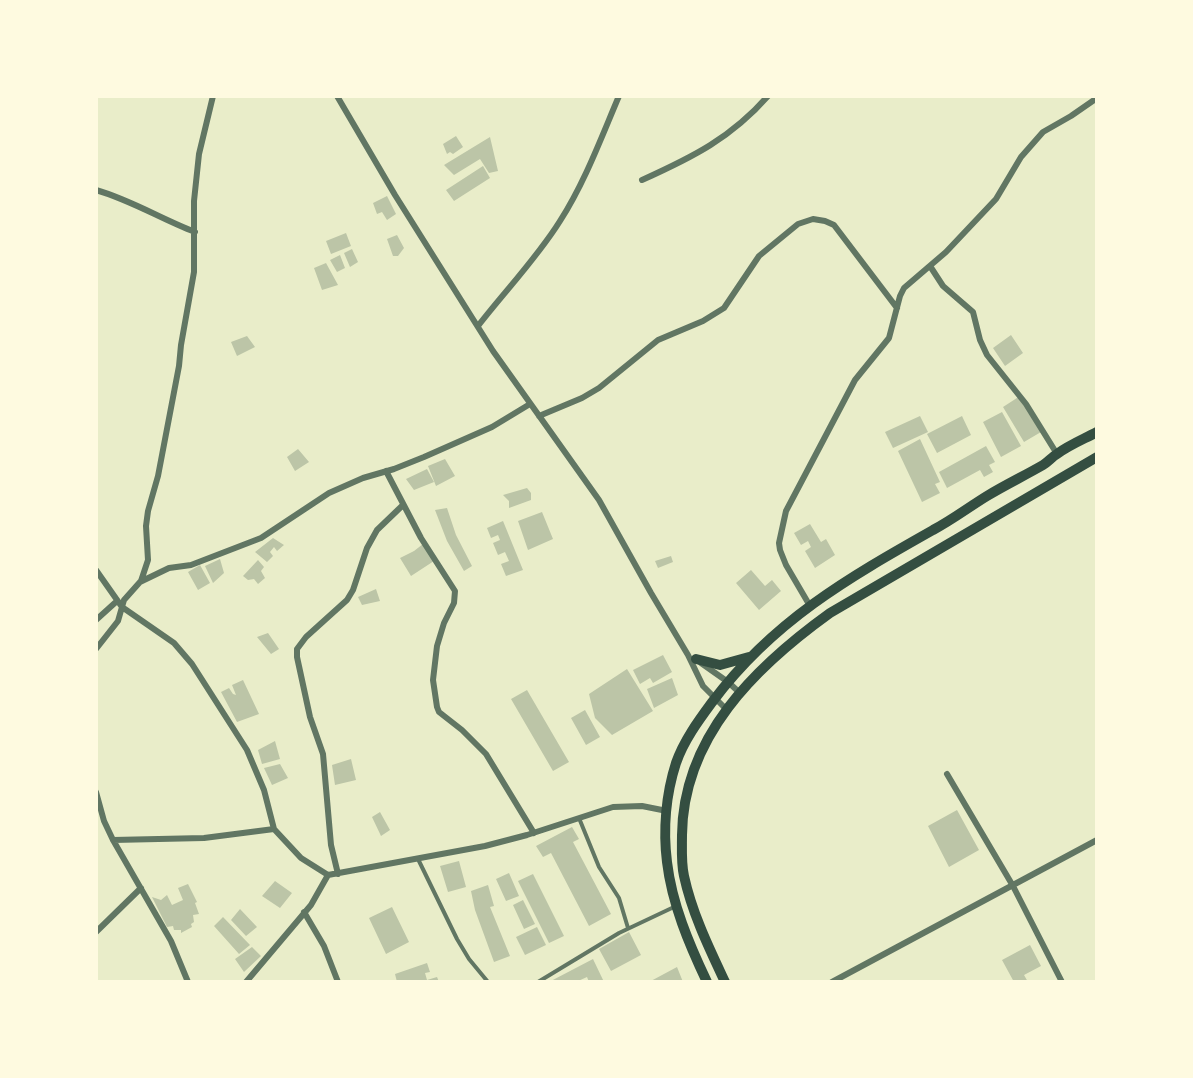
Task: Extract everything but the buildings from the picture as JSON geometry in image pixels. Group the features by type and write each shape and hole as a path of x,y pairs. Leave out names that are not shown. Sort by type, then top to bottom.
{"main road":[{"path":"707,982 676,906 666,861 667,811 676,763 697,723 728,682 752,656 781,628 810,606 873,563 1097,432"},
{"path":"725,982 711,953 683,873 682,817 692,770 703,746 726,710 793,641 830,613 1097,457"},
{"path":"692,657 720,665 752,656"}],"street":[{"path":"140,582 148,560 146,526 148,511 158,476 194,272 194,201 199,154 213,96"},
{"path":"337,96 395,195 478,326 530,404 599,500 651,593 692,657 697,676 726,710"},
{"path":"478,326 524,271 560,222 586,174 619,96"},
{"path":"642,180 720,140 748,118 768,96"},
{"path":"810,606 780,550 779,543 786,511 855,380 889,338 904,288 946,252 996,199 1030,144 1043,132 1097,98"},
{"path":"96,190 144,208 166,221 195,232"},
{"path":"539,416 582,398 599,388 658,340 719,312 731,301 759,256 806,220 820,219 834,225 897,308"},
{"path":"930,266 944,286 973,312 980,340 987,355 1026,404 1057,454"},
{"path":"96,620 119,604 140,582 169,568 191,565 261,538 329,493 363,478 424,457 492,427 530,404"},
{"path":"386,471 421,538 455,591 454,603 444,623 437,646 433,680 439,712 462,730 486,754 534,833"},
{"path":"338,874 332,845 323,754 306,702 296,653 300,643 347,600 353,590 367,548 377,530 403,505"},
{"path":"96,570 119,604 174,643 201,676 251,759 264,790 274,829 301,858 328,875 485,846 534,833 613,807 628,806 667,811"},
{"path":"96,649 118,621 119,604"},
{"path":"692,657 740,693"},
{"path":"948,774 1013,886 1062,982"},
{"path":"96,792 104,821 113,840 171,941 188,982"},
{"path":"113,840 204,838 274,829"},
{"path":"832,982 1097,840"},
{"path":"246,982 304,912 320,891 328,875"},
{"path":"96,932 141,888"},
{"path":"304,912 324,946 338,982"}],"lane":[{"path":"579,818 599,867 619,898 628,928"},
{"path":"418,859 457,939 469,959 488,982"},
{"path":"538,982 628,928 676,906"}]}
